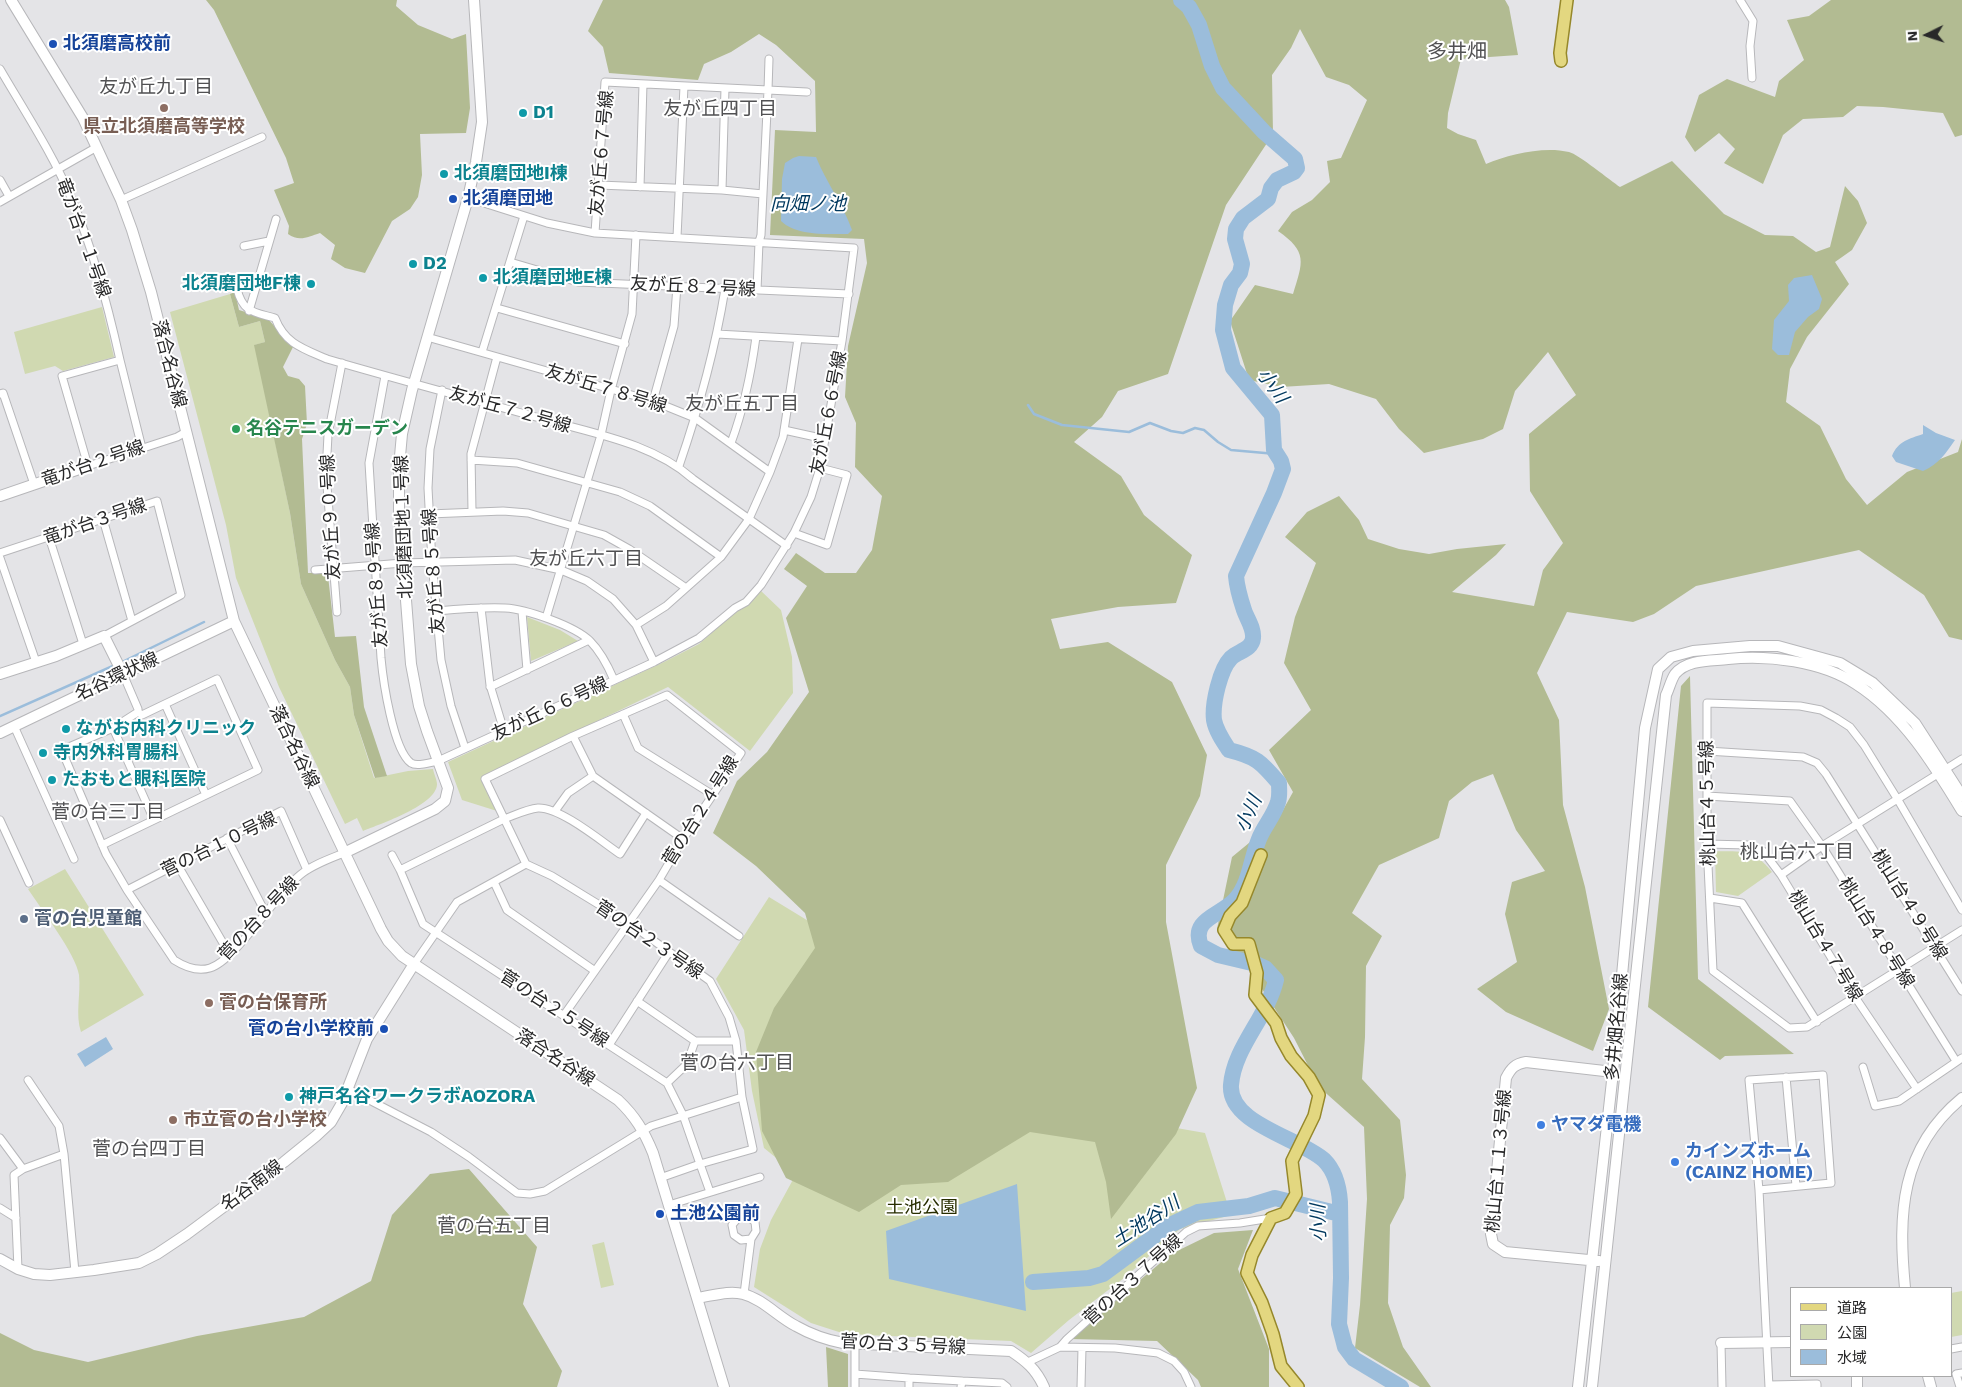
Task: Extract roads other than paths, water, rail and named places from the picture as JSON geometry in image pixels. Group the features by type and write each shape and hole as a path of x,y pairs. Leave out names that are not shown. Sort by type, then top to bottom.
{"main road":[{"path":"1561,61 1560,53 1567,0"},
{"path":"1261,855 1242,903 1230,916 1224,930 1233,944 1249,944 1254,963 1256,995 1276,1024 1291,1056 1309,1077 1319,1095 1314,1116 1292,1160 1296,1194 1285,1212 1271,1218 1252,1255 1247,1273 1270,1327 1281,1366 1298,1387"}],"street":[{"name":"落合名谷線","path":"11,0 66,89 97,147 121,200 144,268 234,621 388,941 397,952 618,1100 634,1115 644,1130 669,1205 724,1387"},
{"name":"北須磨団地１号線","path":"344,853 435,808 445,801 448,793 448,788 419,706 413,675 399,511 399,467 402,434 414,382 468,198 476,162 482,122 474,0"},
{"path":"1740,0 1753,21 1750,46 1752,78"},
{"path":"756,290 761,235 769,59"},
{"name":"竜が台１１号線","path":"0,69 58,169 72,200 101,281 142,448"},
{"name":"友が丘６７号線","path":"595,233 605,82 807,92"},
{"path":"640,187 643,84"},
{"path":"677,237 684,86"},
{"path":"722,190 725,88"},
{"path":"121,200 262,137"},
{"path":"0,202 97,147"},
{"path":"0,180 9,196"},
{"path":"598,185 680,190 722,190 763,194"},
{"name":"友が丘６６号線","path":"438,761 654,662 699,638 735,608 746,602 761,585 787,546 812,497 820,468 842,341 854,248 595,233 524,216 468,198"},
{"path":"482,352 524,216"},
{"path":"237,289 240,302 250,311 276,218"},
{"path":"546,618 601,435 611,390 625,344 632,314 636,235"},
{"path":"244,246 269,241"},
{"name":"友が丘８２号線","path":"510,262 578,282 849,294"},
{"path":"653,401 674,326 677,286"},
{"path":"679,466 695,418 718,334 725,288"},
{"path":"497,308 625,344"},
{"name":"友が丘７２号線","path":"250,311 275,318 279,327 293,344 327,359 601,435 659,454 679,466 787,546"},
{"path":"718,334 842,341"},
{"name":"友が丘７８号線","path":"427,337 653,401 695,418 770,472"},
{"path":"731,443 739,422 749,380 756,337"},
{"path":"636,625 666,606 721,556 749,519 770,472 784,430 798,339"},
{"path":"472,511 472,460 484,402 497,357"},
{"path":"88,466 62,376 120,360"},
{"name":"友が丘９０号線","path":"337,612 326,463 328,435 342,363"},
{"name":"友が丘８９号線","path":"385,376 369,464 383,678 391,717 399,743 410,762 415,764 438,761"},
{"name":"友が丘８５号線","path":"442,390 430,449 428,488 432,562 441,660 451,706 466,748"},
{"path":"0,394 4,393 34,484"},
{"path":"784,430 825,440"},
{"name":"竜が台２号線","path":"0,496 186,432"},
{"path":"472,460 517,463 620,492 650,506 721,556"},
{"path":"794,533 828,545 847,475 820,468"},
{"name":"竜が台３号線","path":"0,553 157,501 181,595 104,636"},
{"path":"429,514 503,511 528,514 604,535 629,549 686,588"},
{"path":"103,519 132,621"},
{"path":"50,537 84,644"},
{"path":"0,558 36,662"},
{"path":"315,570 403,563 515,560 560,570 587,581 613,598 636,625 654,662"},
{"path":"481,608 490,687 504,731"},
{"path":"436,611 508,608 546,618 570,628 589,640 604,660 614,680"},
{"path":"522,612 527,670"},
{"name":"名谷環状線","path":"0,733 234,621"},
{"path":"0,674 104,636 123,674 138,712"},
{"path":"490,687 589,640"},
{"name":"多井畑名谷線","path":"1578,1387 1613,1072 1645,728 1658,668 1671,657 1693,651 1750,646 1778,646 1840,663 1873,684 1916,723 1943,772"},
{"name":"多井畑名谷線","path":"1592,1387 1666,695 1675,674 1691,663 1749,657 1797,662 1829,671 1856,683 1890,712 1943,772"},
{"path":"102,845 206,795 258,770 217,679 165,704 206,795"},
{"name":"菅の台２４号線","path":"526,864 485,779 573,736 667,695 741,753 683,839 659,880 564,1015"},
{"name":"桃山台４５号線","path":"1962,910 1898,800 1864,745 1850,727 1821,710 1800,706 1707,703 1708,844 1713,971 1789,1028 1807,1027 1962,930"},
{"name":"菅の台８号線","path":"165,704 142,715 138,712 113,728 70,747 65,754 65,758 102,845 127,890 170,956 183,966 199,970 219,964 230,955 286,888 307,870 344,853"},
{"path":"623,714 638,748 713,795"},
{"path":"14,726 74,859"},
{"path":"113,728 154,820"},
{"path":"573,736 593,776 683,839"},
{"name":"桃山台４９号線","path":"1707,751 1803,757 1817,763 1858,824 1962,991"},
{"path":"1781,875 1822,846 1962,759"},
{"path":"1943,772 1962,796"},
{"path":"1943,772 1962,812"},
{"path":"555,811 568,793 593,776"},
{"name":"桃山台４８号線","path":"1707,796 1790,801 1822,846 1959,1060"},
{"path":"400,870 504,819 539,808 555,811 620,854 646,813"},
{"name":"菅の台１０号線","path":"127,890 281,811 307,870"},
{"path":"0,820 29,883"},
{"path":"227,838 265,912"},
{"name":"桃山台４７号線","path":"1708,844 1748,845 1763,851 1781,875 1855,997 1916,1089"},
{"name":"菅の台２５号線","path":"392,855 424,924 667,1084 683,1115 710,1192"},
{"path":"177,864 230,955"},
{"path":"414,964 457,902 526,864"},
{"name":"菅の台２３号線","path":"526,864 552,876 629,923 710,981 729,1017 736,1041 742,1097"},
{"path":"659,880 739,936"},
{"path":"494,882 508,910 595,971"},
{"path":"1710,898 1742,903 1817,1022"},
{"path":"609,1045 669,952"},
{"name":"名谷南線","path":"0,1259 18,1269 45,1275 139,1263 157,1254 284,1162 330,1122 342,1103 367,1039 376,1022 414,964"},
{"path":"637,1001 695,1041 736,1041"},
{"path":"667,1084 687,1064 695,1041"},
{"path":"1863,1067 1875,1106 1899,1102 1959,1060"},
{"name":"桃山台１１３号線","path":"1605,1261 1505,1252 1493,1244 1491,1234 1506,1078 1510,1070 1516,1064 1526,1062 1613,1072"},
{"path":"1759,1190 1831,1183 1823,1075 1750,1080 1759,1190 1769,1386 1817,1384 1817,1387"},
{"path":"1786,1077 1796,1186"},
{"path":"28,1080 59,1126 64,1154 76,1272"},
{"path":"348,1089 431,1132 469,1157 517,1193 530,1194 545,1191 651,1126 742,1097 753,1149 660,1178"},
{"path":"1905,1287 1901,1247 1903,1216 1910,1172 1918,1150 1938,1120 1962,1098"},
{"path":"0,1138 23,1169"},
{"path":"18,1269 14,1175 23,1169 64,1154"},
{"path":"669,1205 760,1177"},
{"path":"0,1208 16,1218"},
{"name":"菅の台３７号線","path":"1060,1347 1186,1232 1198,1226 1240,1223 1271,1218"},
{"path":"744,1294 750,1239"},
{"name":"菅の台３５号線","path":"698,1298 733,1293 744,1294 758,1300 796,1326 836,1342 1011,1351 1028,1362 1035,1370 1044,1387"},
{"path":"1722,1387 1721,1343 1790,1342"},
{"path":"855,1344 855,1387"},
{"path":"1028,1362 1060,1347 1115,1348 1158,1353 1174,1361 1184,1372 1192,1387"},
{"path":"1081,1387 1082,1348"},
{"path":"1960,1387 1956,1374 1962,1373"},
{"path":"855,1374 962,1384 1002,1384 1007,1387"},
{"path":"909,1378 909,1387"}],"water":[{"name":"向畑ノ池","path":"799,156 816,157 848,220 852,230 848,234 803,232 787,226 781,221 782,179 785,163"},
{"path":"1812,275 1822,299 1819,309 1808,317 1795,332 1789,355 1778,355 1772,349 1774,320 1789,301 1788,285 1794,278"},
{"path":"1923,425 1936,433 1955,440 1938,462 1923,471 1896,462 1892,456 1901,444 1923,434"},
{"path":"106,1037 113,1049 85,1067 77,1054"},
{"path":"1017,1184 1026,1311 889,1279 886,1231"}],"waterway":[{"name":"小川","path":"1181,0 1189,7 1199,25 1212,66 1223,88 1264,132 1295,159 1297,168 1294,172 1277,180 1271,188 1268,199 1243,218 1236,229 1235,239 1242,264 1240,273 1231,285 1225,305 1223,330 1233,368 1272,415 1274,450 1281,461 1283,469 1236,576 1240,597 1253,638 1250,645 1231,658 1223,670 1216,696 1214,720 1218,732 1229,750 1258,761 1279,783 1279,797 1274,812 1256,846 1247,879 1240,894 1229,905 1203,924 1199,937 1201,946 1218,955 1265,968 1276,980 1266,1007 1244,1045 1233,1071 1231,1085 1233,1099 1241,1110 1253,1120 1267,1129 1299,1144 1324,1160 1334,1174 1340,1202 1341,1278 1339,1324 1345,1347 1354,1359 1401,1387"},
{"path":"1028,405 1034,414 1062,425 1129,432 1150,423 1171,431 1183,433 1195,428 1204,430 1231,450 1276,454"},
{"path":"120,663 204,622"},
{"path":"0,716 115,665"},
{"name":"土池谷川","path":"1033,1282 1089,1278 1103,1274 1168,1226 1198,1212 1249,1206 1275,1198 1340,1214"}],"place":[{"name":"北須磨高校前","path":"53,44"},
{"name":"県立北須磨高等学校","path":"164,108"},
{"name":"D1","path":"523,113"},
{"name":"北須磨団地I棟","path":"444,174"},
{"name":"北須磨団地","path":"453,199"},
{"name":"D2","path":"413,264"},
{"name":"北須磨団地E棟","path":"483,278"},
{"name":"北須磨団地F棟","path":"311,284"},
{"name":"名谷テニスガーデン","path":"236,429"},
{"name":"ながお内科クリニック","path":"66,729"},
{"name":"寺内外科胃腸科","path":"43,753"},
{"name":"たおもと眼科医院","path":"52,780"},
{"name":"菅の台児童館","path":"24,919"},
{"name":"菅の台保育所","path":"209,1003"},
{"name":"菅の台小学校前","path":"384,1029"},
{"name":"神戸名谷ワークラボAOZORA","path":"289,1097"},
{"name":"市立菅の台小学校","path":"173,1120"},
{"name":"ヤマダ電機","path":"1541,1125"},
{"name":"カインズホーム (CAINZ HOME)","path":"1675,1162"},
{"name":"土池公園前","path":"660,1214"}],"district":[{"name":"多井畑","path":"1457,52"},
{"name":"友が丘九丁目","path":"156,87"},
{"name":"友が丘四丁目","path":"720,109"},
{"name":"友が丘五丁目","path":"742,404"},
{"name":"友が丘六丁目","path":"586,559"},
{"name":"菅の台三丁目","path":"108,812"},
{"name":"桃山台六丁目","path":"1797,852"},
{"name":"菅の台六丁目","path":"737,1063"},
{"name":"菅の台四丁目","path":"149,1149"},
{"name":"菅の台五丁目","path":"494,1226"}],"park label":[{"name":"土池公園","path":"922,1208"}]}
